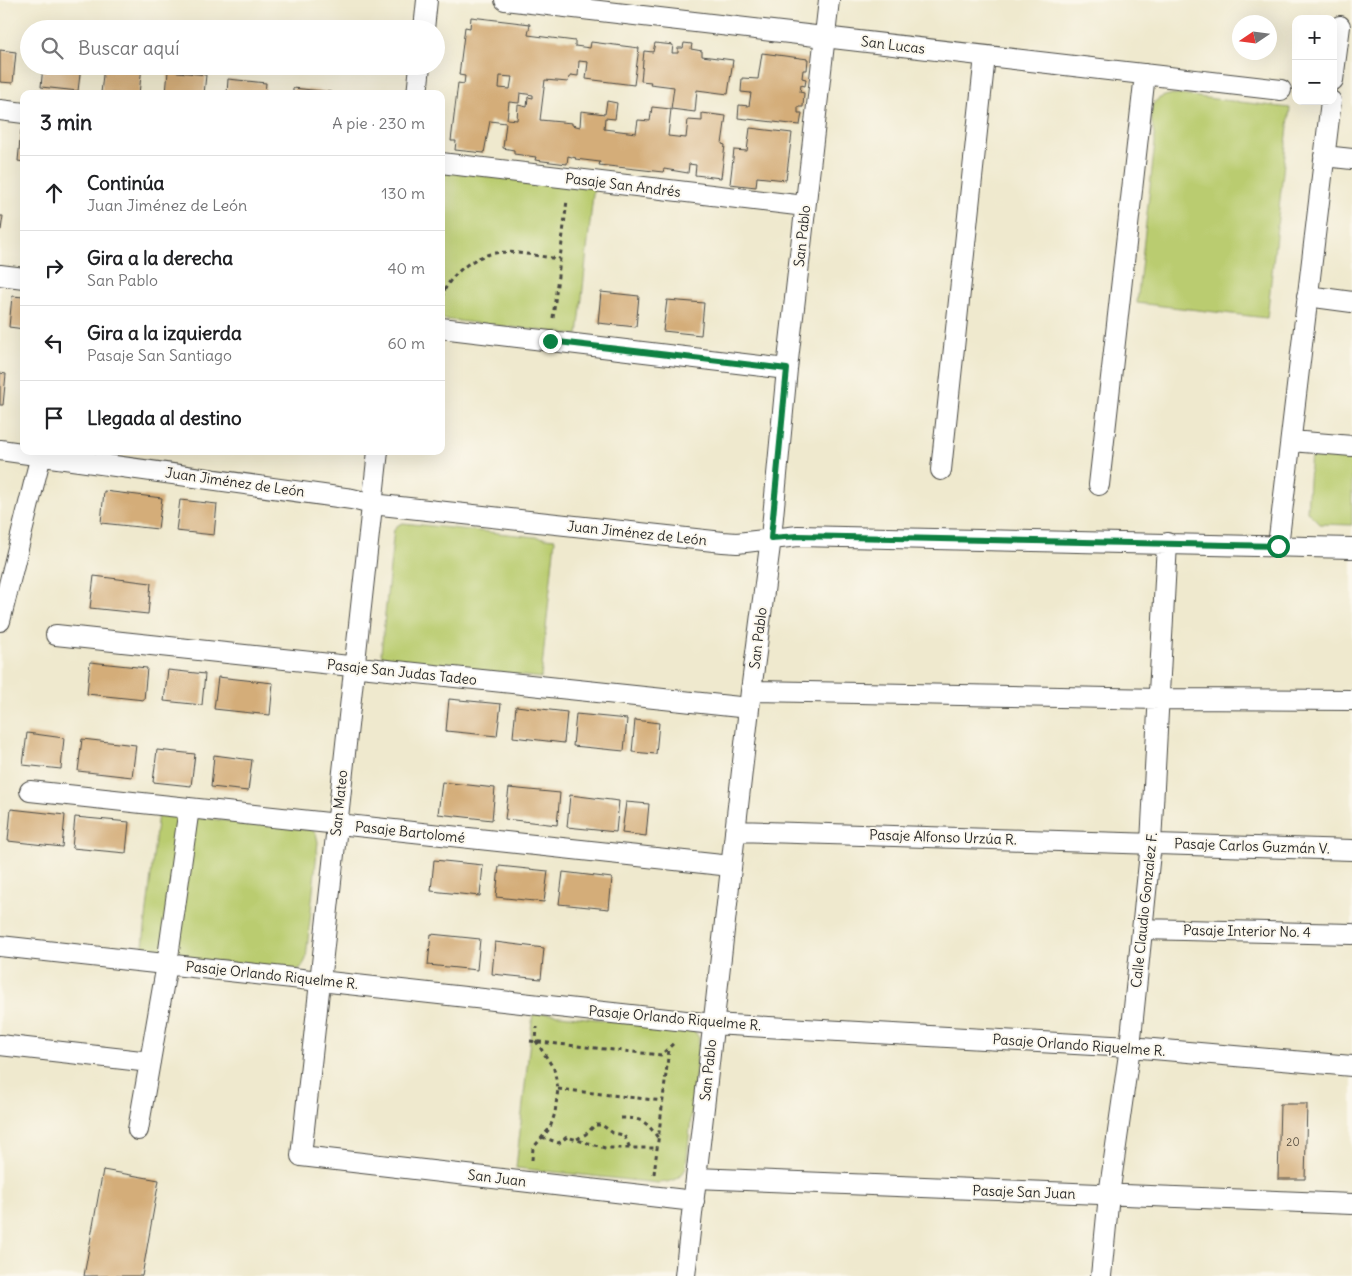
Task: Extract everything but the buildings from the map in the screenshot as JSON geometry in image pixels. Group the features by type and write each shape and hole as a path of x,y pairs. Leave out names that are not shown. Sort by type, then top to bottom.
{"street":[{"path":"425,20 427,0"},
{"name":"San Lucas","path":"505,0 1282,90"},
{"name":"San Pablo","path":"685,1276 750,700 771,538 787,369 829,0"},
{"path":"1336,60 1340,26"},
{"path":"941,470 985,56"},
{"path":"1099,486 1145,74"},
{"path":"417,90 419,75"},
{"path":"1278,546 1330,105"},
{"path":"0,110 20,112"},
{"path":"1324,156 1352,159"},
{"name":"Pasaje San Andrés","path":"445,163 805,206"},
{"path":"0,275 20,278"},
{"path":"1307,296 1352,302"},
{"path":"445,328 787,369"},
{"path":"1290,440 1352,446"},
{"name":"Juan Jiménez de León","path":"0,450 20,452"},
{"path":"0,621 4,590 41,455"},
{"name":"Juan Jiménez de León","path":"41,455 343,498 372,504 737,543 798,536 1352,548"},
{"name":"San Mateo","path":"300,1156 378,455"},
{"name":"Calle Claudio Gonzalez F.","path":"1101,1276 1109,1195 1130,1047 1151,843 1167,543"},
{"name":"Pasaje San Judas Tadeo","path":"56,635 354,667 750,700 1352,700"},
{"name":"Pasaje Bartolomé","path":"30,791 731,866"},
{"path":"138,1130 167,964 189,808"},
{"name":"Pasaje Alfonso Urzúa R.","path":"735,831 1151,843"},
{"name":"Pasaje Carlos Guzmán V.","path":"1151,843 1352,850"},
{"name":"Pasaje Interior No. 4","path":"1142,929 1352,934"},
{"name":"Pasaje Orlando Riquelme R.","path":"0,946 714,1024 1130,1047 1352,1066"},
{"path":"0,1045 150,1062"},
{"name":"San Juan","path":"300,1156 694,1201"},
{"name":"Pasaje San Juan","path":"696,1178 1352,1204"}],"path":[{"path":"550,341 570,178"},
{"path":"445,290 453,278 465,267 484,256 506,252 560,259"},
{"path":"531,1166 533,1148 550,1128 555,1113 558,1089 554,1069 536,1041 538,1025"},
{"path":"530,1041 661,1055 680,1037"},
{"path":"653,1180 669,1047"},
{"path":"558,1089 663,1101"},
{"path":"621,1118 636,1118 646,1122 658,1138"},
{"path":"576,1139 586,1134 595,1125 602,1125 613,1133 624,1135 630,1148"},
{"path":"542,1137 559,1143 567,1137 605,1148 657,1148"}],"green space":[{"path":"1173,94 1290,108 1267,318 1137,303 1155,142 1151,118 1152,105 1163,97"},
{"path":"445,168 594,185 578,335 445,319"},
{"path":"1311,451 1352,454 1352,525 1320,524 1307,511"},
{"path":"403,523 555,539 541,678 384,660 381,653 394,529"},
{"path":"158,813 312,830 316,833 318,842 306,959 302,967 297,970 142,954"},
{"path":"533,1012 694,1030 699,1038 686,1168 678,1178 658,1183 516,1168"}],"route":[{"path":"550,341 787,369 771,538 798,536 1278,546"}]}
